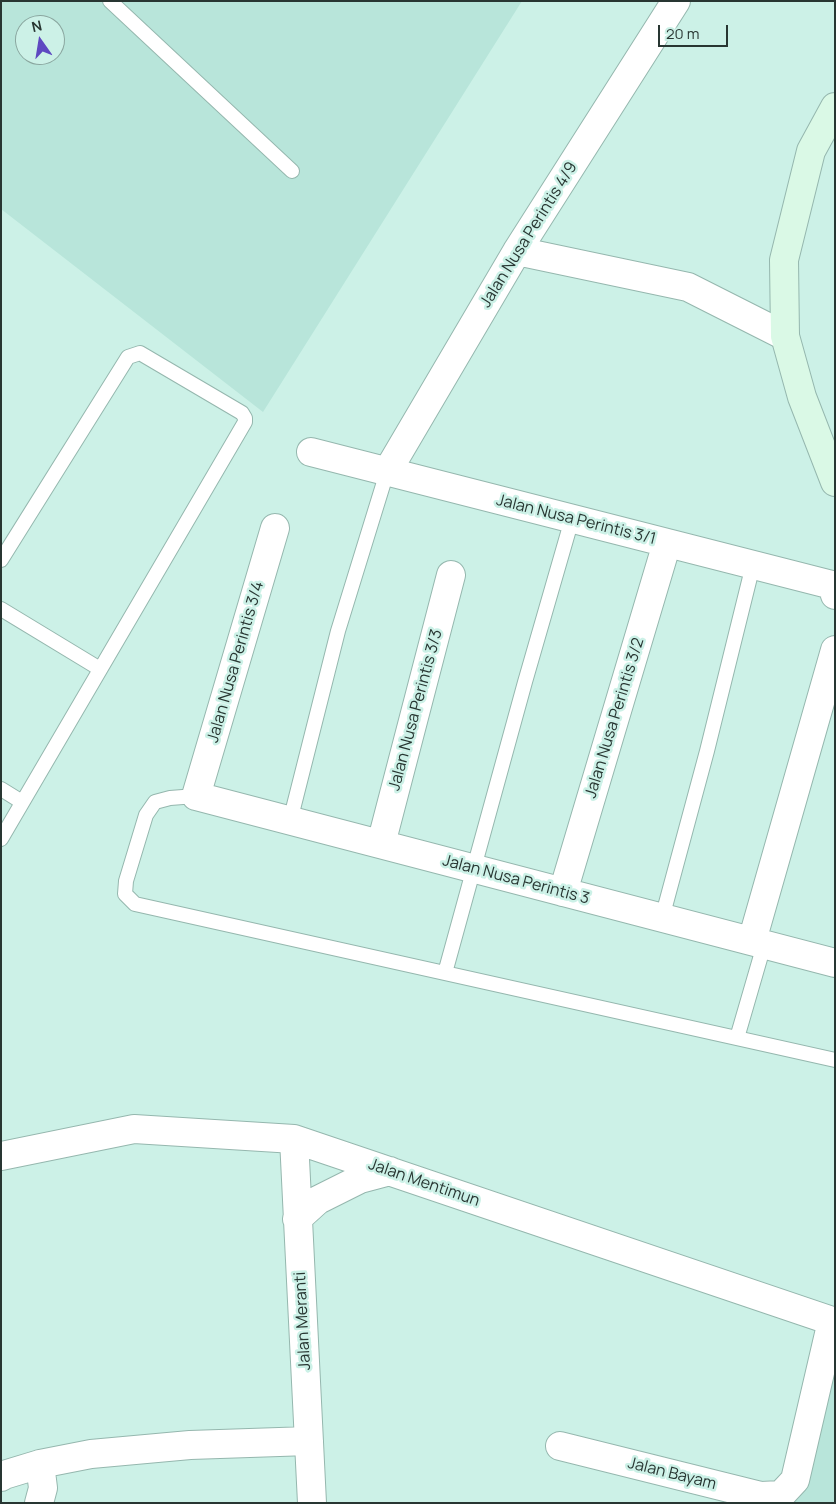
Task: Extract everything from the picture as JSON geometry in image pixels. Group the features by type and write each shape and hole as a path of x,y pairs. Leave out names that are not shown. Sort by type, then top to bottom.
{"street":[{"name":"Jalan Nusa Perintis 4/9","path":"387,472 517,251 676,1"},
{"path":"835,107 810,151 784,260 785,336 802,397 835,482"},
{"path":"517,251 688,287 785,336"},
{"name":"Jalan Nusa Perintis 3/1","path":"311,452 832,585 835,595"},
{"name":"Jalan Nusa Perintis 3/4","path":"196,796 275,528"},
{"name":"Jalan Nusa Perintis 3/2","path":"563,892 667,543"},
{"name":"Jalan Nusa Perintis 3/3","path":"381,844 451,575"},
{"path":"758,943 834,659"},
{"name":"Jalan Nusa Perintis 3","path":"196,796 835,963"},
{"name":"Jalan Mentimun","path":"1,1156 134,1129 294,1139 833,1322"},
{"name":"Jalan Meranti","path":"294,1139 312,1503"},
{"path":"297,1219 318,1200 360,1179 390,1171"},
{"name":"Jalan Bayam","path":"560,1446 761,1496 781,1495 795,1480 833,1322"},
{"path":"1,1477 4,1474 40,1464 91,1454 190,1445 308,1440"},
{"path":"40,1464 43,1488 40,1503"}],"lane":[{"path":"110,1 292,171"},
{"path":"1,560 128,357 140,353 242,413 245,418 246,422 1,840"},
{"path":"290,821 338,632 387,472"},
{"path":"445,974 572,519"},
{"path":"662,918 707,751 753,565"},
{"path":"1,609 100,669"},
{"path":"1,790 22,802"},
{"path":"196,796 170,798 156,802 146,815 126,881 125,894 135,904 835,1060"},
{"path":"736,1038 758,943"}],"shaded area":[{"path":"1,1 522,1 263,412 1,209"},
{"path":"835,1327 835,1503 779,1503"}]}
